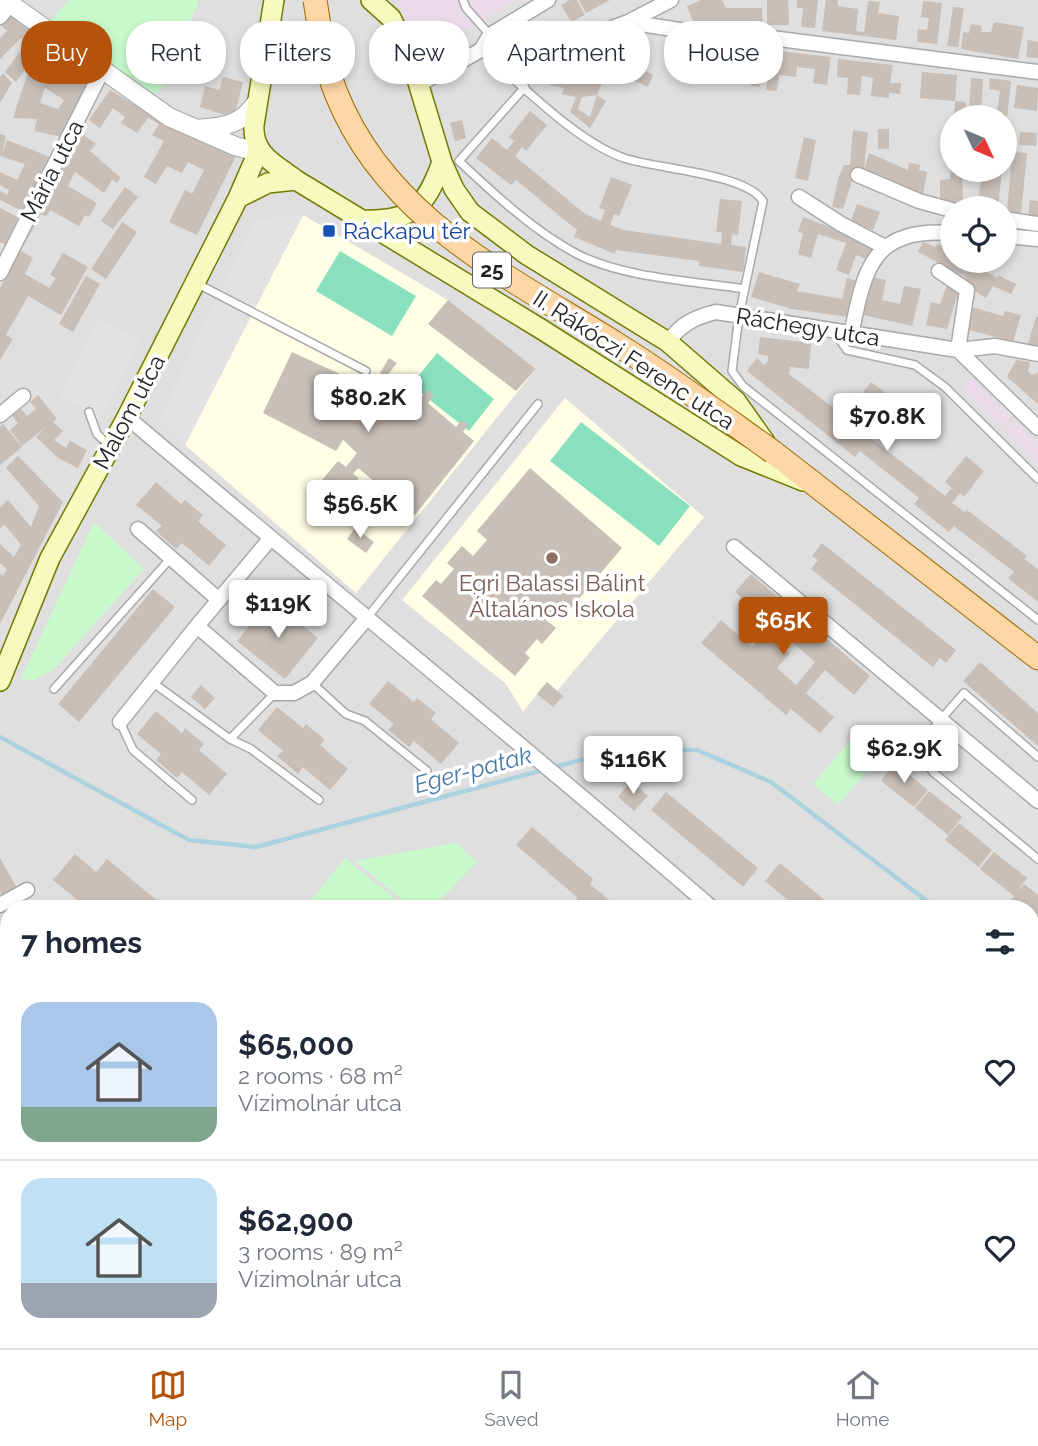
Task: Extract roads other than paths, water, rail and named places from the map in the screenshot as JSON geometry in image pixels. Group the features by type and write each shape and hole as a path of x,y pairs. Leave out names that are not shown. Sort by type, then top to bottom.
{"main road":[{"path":"274,0 253,136 258,152 359,220 386,221 407,216 426,199 442,162 420,84"},
{"name":"II. Rákóczi Ferenc utca","path":"315,0 322,47 336,93 359,140 389,182 428,220 488,267 615,343 773,452 1038,658"},
{"path":"371,0 387,9"},
{"name":"Malom utca","path":"1,676 50,558 127,417 239,198 258,152"},
{"name":"II. Rákóczi Ferenc utca","path":"442,162 454,189 470,212 527,255 667,342 736,401 773,452"},
{"path":"239,198 268,183 296,180"},
{"path":"426,199 451,202 470,212"},
{"name":"II. Rákóczi Ferenc utca","path":"359,220 541,329 741,456 820,488"}],"street":[{"path":"513,21 548,0"},
{"path":"630,21 671,0"},
{"path":"5,7 27,21"},
{"path":"650,25 692,32 779,38 1038,72"},
{"path":"469,57 483,47"},
{"path":"112,75 169,117 193,129 258,152"},
{"name":"Mária utca","path":"0,273 6,249 94,84"},
{"path":"193,129 239,122 248,116 258,99"},
{"path":"858,175 919,201 940,207"},
{"path":"799,197 841,225 890,244"},
{"path":"1017,221 1038,225"},
{"path":"851,335 862,284 871,261 890,244 914,233 940,233"},
{"path":"1017,237 1038,239"},
{"path":"939,271 967,290 958,350 1038,428"},
{"name":"Ráchegy utca","path":"667,342 678,328 699,316 716,312 958,350 995,346 1038,354"},
{"path":"0,415 23,396"},
{"path":"127,417 366,620 581,795 703,900"},
{"path":"138,529 219,600"},
{"path":"120,722 270,539"},
{"path":"734,547 1038,800"},
{"path":"197,626 275,693 294,693 312,683 366,620"},
{"path":"9,900 27,890"}],"lane":[{"path":"463,0 466,8 483,27"},
{"path":"481,50 588,139 624,158 734,183 757,191 763,201 738,316 732,371 743,386 1038,620"},
{"path":"525,88 459,161 493,193 578,254 615,268 745,289"},
{"path":"195,283 366,371"},
{"path":"835,332 847,350 915,365 935,379 1038,479"},
{"path":"366,620 538,404"},
{"path":"89,412 97,434 111,448"},
{"path":"54,690 170,559"},
{"path":"152,682 230,739 251,749 319,800"},
{"path":"312,683 346,714 365,721 426,771"},
{"path":"230,739 275,693"},
{"path":"1038,757 964,693 916,748 933,772 1038,859"},
{"path":"120,722 133,750 192,800"}],"waterway":[{"name":"Eger-patak","path":"0,737 189,840 256,847 618,750 697,750 771,782 926,900"}],"place":[{"name":"Ráckapu tér","path":"329,231"},
{"name":"Egri Balassi Bálint Általános Iskola","path":"552,558"}]}
